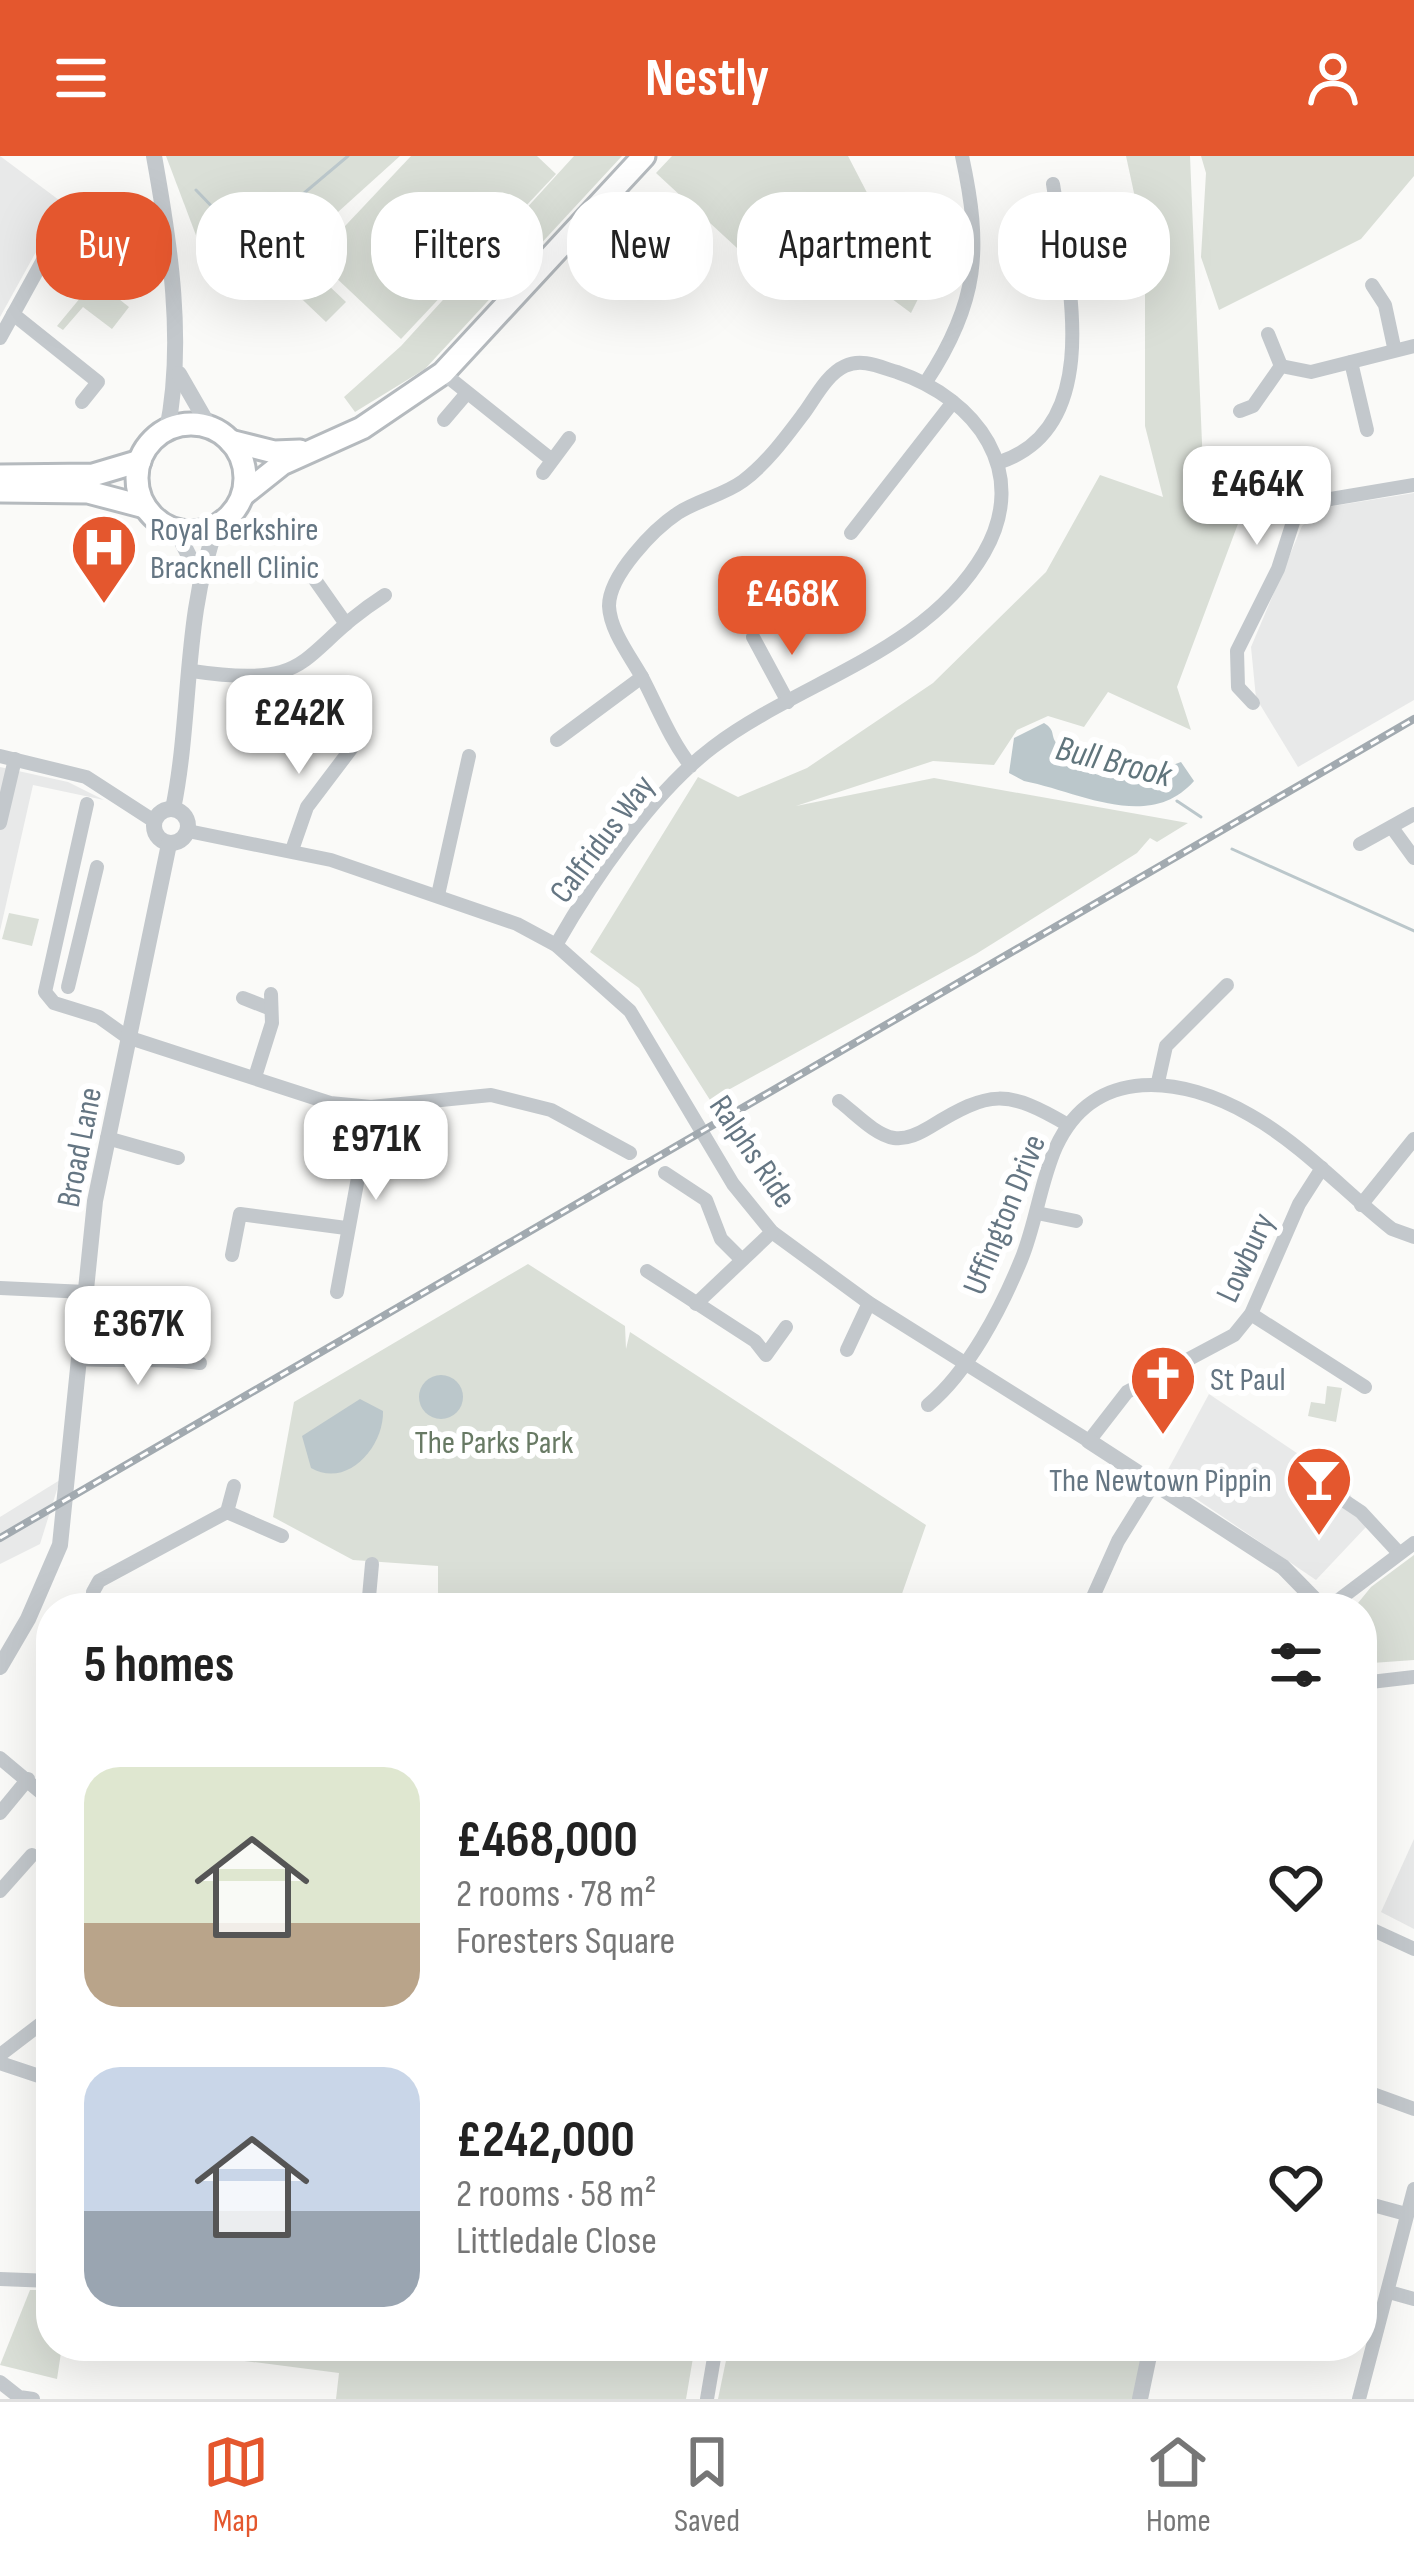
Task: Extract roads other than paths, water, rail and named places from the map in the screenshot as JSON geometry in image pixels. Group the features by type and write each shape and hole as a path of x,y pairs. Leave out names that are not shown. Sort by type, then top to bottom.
{"main road":[{"path":"0,491 88,492 145,507 176,530 204,531 217,526 243,495 282,464 377,419 443,373 644,156"},
{"path":"0,476 93,475 140,460 167,430 190,424 210,428 230,440 285,453 314,449"},
{"path":"230,440 245,466 243,495"},
{"path":"140,460 138,486 145,507"}],"street":[{"path":"154,156 160,192"},
{"path":"926,382 953,340 974,278 975,218 962,156"},
{"path":"1000,463 1019,456 1050,427 1067,382 1072,327 1053,184"},
{"path":"0,338 36,273"},
{"path":"1372,285 1385,305 1394,347"},
{"path":"167,430 174,356 170,300"},
{"path":"13,314 98,382 82,402"},
{"path":"1268,334 1281,366"},
{"path":"1281,366 1311,372 1394,347 1414,346"},
{"path":"174,356 184,390 210,428"},
{"path":"1351,362 1367,430"},
{"name":"Calfridus Way","path":"556,945 603,870 691,766 713,747 867,660 955,588 982,557 997,526 1000,463 990,438 926,382 870,363 851,363 836,371 781,443 742,482 678,513 622,573 609,598 614,627 691,766"},
{"path":"1240,411 1253,406 1281,366"},
{"path":"443,373 548,466 568,438"},
{"path":"444,420 466,394"},
{"path":"851,532 953,402"},
{"path":"1252,703 1238,687 1237,651 1278,568 1294,519 1319,501 1396,492 1414,485"},
{"path":"154,821 172,809 183,773 202,585 217,526"},
{"path":"176,530 195,559 202,585"},
{"path":"313,577 346,624"},
{"path":"192,671 271,677 307,664 346,624 385,595"},
{"path":"753,637 788,702"},
{"path":"557,740 642,676"},
{"path":"292,850 307,807 363,733"},
{"path":"438,895 470,756"},
{"path":"0,823 8,758 86,777 154,821 156,836 169,844 188,831 183,814 172,809"},
{"path":"68,987 81,933 87,804"},
{"path":"1360,844 1414,814"},
{"path":"1394,829 1414,858"},
{"name":"Ralphs Ride","path":"188,831 292,850 438,895 556,945 630,1011 733,1184 772,1232 869,1303 1282,1567 1310,1593"},
{"name":"Broad Lane","path":"39,1593 60,1545 107,1138 169,844"},
{"path":"86,859 57,926 45,992 54,1003 99,1017 128,1037 330,1103 370,1107 491,1095 551,1110 630,1153"},
{"path":"57,926 81,933"},
{"path":"1227,985 1166,1046 1158,1082 1200,1091 1251,1115 1392,1229 1414,1237"},
{"path":"243,998 271,1001 272,1023 255,1077"},
{"name":"Uffington Drive","path":"928,1405 947,1389 1010,1285 1052,1157 1069,1125 1108,1091 1158,1082"},
{"path":"839,1101 892,1138 908,1138 963,1104 1000,1096 1023,1100 1069,1125"},
{"path":"337,1292 370,1107"},
{"path":"107,1138 178,1158"},
{"path":"1361,1205 1414,1139"},
{"name":"Lowbury","path":"1090,1441 1127,1392 1217,1346 1251,1313 1285,1233 1322,1168"},
{"path":"665,1173 706,1200 721,1239 741,1259"},
{"path":"232,1255 240,1214 346,1228"},
{"path":"1037,1214 1076,1222"},
{"path":"696,1304 772,1232"},
{"path":"647,1271 755,1342 766,1355 786,1328"},
{"path":"0,1288 86,1292"},
{"path":"848,1350 869,1303"},
{"path":"1251,1313 1365,1388"},
{"path":"81,1359 135,1363 161,1357 200,1363"},
{"path":"1333,1471 1322,1486 1360,1512 1398,1552"},
{"path":"1095,1593 1118,1541 1154,1483"},
{"path":"92,1593 99,1581 227,1512 234,1486"},
{"path":"227,1512 282,1536"},
{"path":"1345,1593 1414,1543"},
{"path":"370,1593 373,1564"},
{"name":"Broad Lane","path":"0,1666 36,1600"},
{"path":"1377,1681 1414,1677"},
{"path":"0,1759 36,1787"},
{"path":"0,1813 28,1779"},
{"path":"0,1891 32,1855"},
{"path":"1377,1931 1414,1949"},
{"path":"36,2029 0,2059 36,2074"},
{"path":"1377,2095 1414,2109"},
{"path":"1377,2333 1414,2189"},
{"path":"1377,2206 1406,2214"},
{"path":"0,2278 36,2281"},
{"path":"1389,2292 1414,2299"},
{"path":"707,2399 713,2361"},
{"path":"1140,2399 1147,2361"},
{"path":"1358,2399 1369,2361"},
{"path":"0,2382 20,2397 33,2399"}],"waterway":[{"path":"196,190 246,242 348,156"},
{"name":"Bull Brook","path":"1177,801 1201,817"},
{"name":"Bull Brook","path":"1232,849 1414,931"}],"railway":[{"path":"0,1538 1414,719"}],"place":[{"name":"Royal Berkshire Bracknell Clinic","path":"104,606"},
{"name":"St Paul","path":"1163,1437"},
{"name":"The Newtown Pippin","path":"1319,1538"}],"park label":[{"name":"The Parks Park","path":"494,1441"}]}
